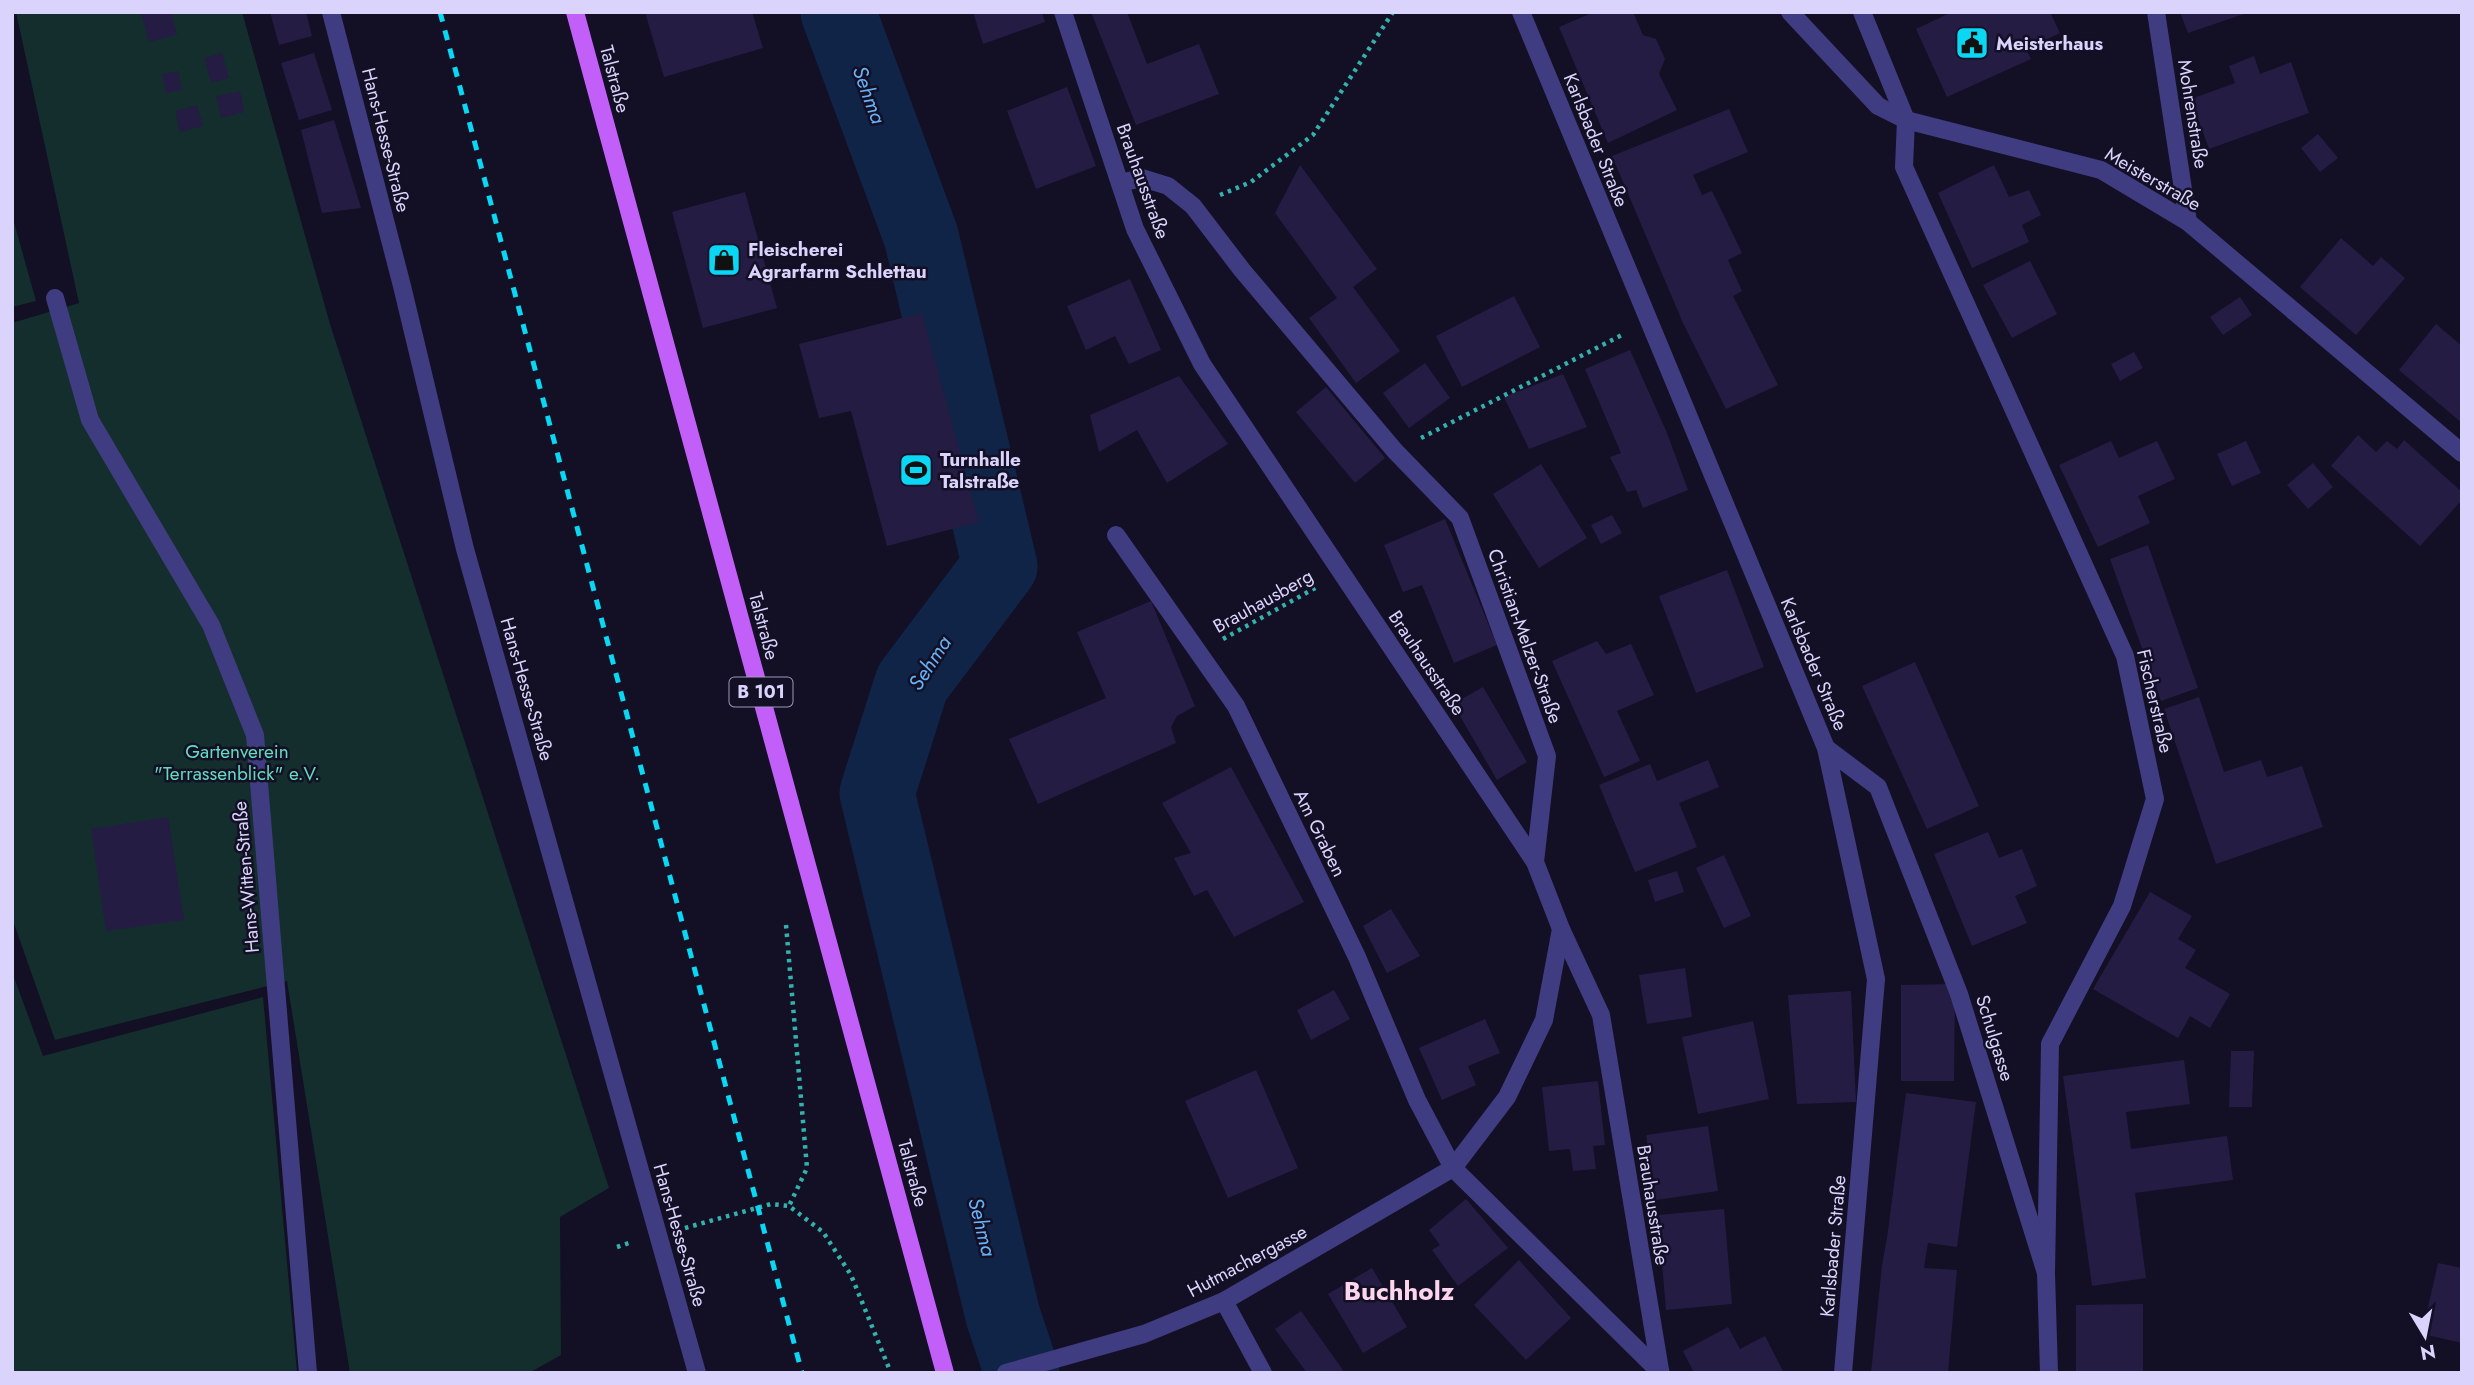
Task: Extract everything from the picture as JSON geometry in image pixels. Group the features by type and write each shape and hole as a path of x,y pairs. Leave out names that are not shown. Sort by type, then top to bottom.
{"main road":[{"name":"Talstraße","path":"575,12 945,1373"}],"street":[{"name":"Hans-Hesse-Straße","path":"331,12 466,549 697,1373"},
{"name":"Brauhausstraße","path":"1063,12 1135,229 1202,364 1535,862 1561,929 1601,1015 1661,1372"},
{"name":"Karlsbader Straße","path":"1521,12 1826,748 1875,979 1843,1373"},
{"name":"Meisterstraße","path":"1790,12 1878,106 1906,120 2101,170 2188,222 2462,453"},
{"path":"1862,12 1906,120"},
{"name":"Mohrenstraße","path":"2156,12 2188,222"},
{"name":"Fischerstraße","path":"1906,120 1903,167 2125,656 2155,799 2122,906 2050,1044 2046,1273"},
{"name":"Christian-Melzer-Straße","path":"1120,183 1142,178 1168,187 1193,206 1242,270 1395,451 1460,518 1546,756 1535,862"},
{"name":"Hans-Witten-Straße","path":"55,298 90,419 211,625 255,735 308,1373"},
{"name":"Am Graben","path":"1116,535 1236,706 1357,957 1417,1100 1453,1168"},
{"name":"Schulgasse","path":"1826,748 1878,787 1959,994 2046,1273 2049,1373"},
{"name":"Hutmachergasse","path":"1006,1373 1144,1334 1224,1301 1453,1168 1507,1097 1544,1020 1561,929"},
{"path":"1453,1168 1661,1372"},
{"path":"1224,1301 1263,1373"}],"path":[{"path":"1193,206 1251,182 1313,135 1393,12"},
{"path":"1395,451 1648,322"},
{"name":"Brauhausberg","path":"1198,653 1342,573"},
{"path":"786,925 807,1168 789,1206"},
{"path":"617,1247 771,1204 789,1206 823,1232 850,1275 891,1373"}],"green space":[{"name":"Gartenverein \"Terrassenblick\" e.V.","path":"16,12 242,12 330,324 609,1188 560,1217 561,1355 529,1373 350,1373 287,981 55,1040 12,918 12,323 79,303"},
{"path":"12,215 36,301 12,307"},
{"path":"12,972 43,1056 263,997 297,1373 12,1373"}],"building":[{"path":"141,12 171,12 177,35 149,42"},
{"path":"270,12 306,12 312,36 279,45"},
{"path":"645,12 752,12 763,48 664,77"},
{"path":"973,12 1042,12 1045,22 983,44"},
{"path":"1091,12 1127,12 1147,64 1199,44 1219,94 1136,125"},
{"path":"1594,12 1633,12 1643,35 1656,39 1665,59 1659,74 1677,110 1608,143 1559,27"},
{"path":"1952,12 2050,12 2060,33 2026,49 2031,59 1947,97 1916,29"},
{"path":"2180,12 2247,12 2247,13 2188,33"},
{"path":"222,53 229,78 211,83 204,58"},
{"path":"314,53 332,110 299,120 281,63"},
{"path":"2254,56 2260,74 2291,62 2309,113 2209,149 2191,99 2235,83 2229,66"},
{"path":"178,71 182,90 166,93 162,74"},
{"path":"1067,87 1096,166 1036,189 1007,111"},
{"path":"240,91 244,112 221,118 216,96"},
{"path":"197,105 203,126 180,132 175,111"},
{"path":"1729,109 1748,152 1693,175 1702,195 1712,191 1742,253 1728,260 1742,291 1733,296 1778,385 1726,409 1683,323 1612,156"},
{"path":"334,120 361,208 322,213 301,130"},
{"path":"2318,134 2338,158 2320,172 2301,148"},
{"path":"1300,165 1377,269 1353,287 1400,351 1356,383 1309,318 1337,298 1275,213"},
{"path":"1994,165 2009,197 2029,190 2041,215 2022,225 2029,242 1972,268 1938,193"},
{"name":"Fleischerei Agrarfarm Schlettau","path":"745,192 777,308 703,328 672,212"},
{"path":"2341,238 2373,266 2381,257 2405,278 2356,335 2300,287"},
{"path":"2030,261 2057,314 2012,338 1983,285"},
{"path":"1130,279 1161,350 1129,364 1115,336 1086,350 1067,306"},
{"path":"1514,296 1540,347 1462,387 1436,336"},
{"path":"2240,297 2252,315 2223,335 2210,317"},
{"name":"Turnhalle Talstraße","path":"922,313 979,522 887,546 851,411 819,418 799,344"},
{"path":"2436,324 2462,346 2462,423 2399,370"},
{"path":"1630,350 1667,433 1688,490 1643,508 1636,490 1627,492 1610,457 1621,453 1585,369"},
{"path":"2134,352 2143,368 2120,381 2111,364"},
{"path":"1425,363 1450,398 1409,428 1383,393"},
{"path":"1563,374 1587,427 1529,449 1504,397"},
{"path":"1179,376 1228,444 1167,483 1137,430 1099,452 1090,415"},
{"path":"1326,387 1385,458 1355,483 1296,412"},
{"path":"2358,435 2376,452 2387,441 2397,449 2404,440 2462,492 2462,500 2420,546 2331,466"},
{"path":"2111,441 2119,458 2157,441 2175,479 2138,496 2150,523 2098,547 2059,465"},
{"path":"2246,441 2261,473 2232,486 2217,454"},
{"path":"2313,463 2333,487 2308,509 2287,485"},
{"path":"1541,464 1587,538 1539,568 1493,494"},
{"path":"1612,515 1622,533 1601,544 1591,525"},
{"path":"1445,519 1497,645 1454,663 1422,585 1403,592 1384,545"},
{"path":"2148,545 2198,688 2161,701 2110,559"},
{"path":"1727,570 1764,667 1696,693 1659,596"},
{"path":"1151,601 1195,706 1177,716 1171,727 1176,743 1038,804 1009,739 1106,698 1077,632"},
{"path":"1597,641 1606,654 1631,644 1654,695 1617,711 1640,761 1604,777 1552,661"},
{"path":"1915,662 1979,806 1927,829 1862,686"},
{"path":"1483,687 1527,762 1497,780 1453,704"},
{"path":"2199,697 2224,772 2261,760 2267,777 2302,766 2323,827 2216,864 2164,709"},
{"path":"1708,760 1719,787 1679,803 1697,847 1635,872 1599,785 1650,764 1657,781"},
{"path":"1231,767 1304,902 1234,937 1207,890 1194,896 1174,858 1191,853 1162,803"},
{"path":"168,817 184,920 106,931 91,829"},
{"path":"1988,832 1999,858 2022,849 2037,886 2015,896 2027,923 1972,946 1934,854"},
{"path":"1724,855 1751,916 1724,928 1696,868"},
{"path":"1677,871 1684,892 1655,902 1648,880"},
{"path":"2150,892 2192,916 2178,939 2196,950 2185,968 2230,994 2210,1028 2190,1016 2178,1038 2093,989"},
{"path":"1391,909 1420,956 1387,973 1363,926"},
{"path":"1685,968 1692,1017 1647,1024 1639,975"},
{"path":"1955,984 1954,1081 1901,1081 1901,985"},
{"path":"1334,990 1350,1019 1311,1040 1297,1010"},
{"path":"1851,991 1856,1102 1797,1104 1788,995"},
{"path":"1485,1019 1500,1053 1468,1066 1476,1085 1442,1100 1419,1048"},
{"path":"1753,1021 1769,1099 1698,1114 1682,1037"},
{"path":"2231,1051 2254,1051 2252,1107 2229,1107"},
{"path":"2184,1060 2190,1104 2126,1112 2131,1149 2227,1136 2233,1180 2135,1193 2146,1278 2092,1286 2063,1076"},
{"path":"1256,1070 1298,1168 1228,1198 1185,1101"},
{"path":"1598,1081 1605,1145 1593,1146 1596,1169 1573,1171 1570,1149 1549,1151 1542,1087"},
{"path":"1906,1093 1976,1102 1957,1247 1928,1243 1924,1268 1957,1270 1948,1373 1871,1373 1882,1265"},
{"path":"1708,1126 1718,1191 1656,1200 1646,1135"},
{"path":"1466,1199 1508,1248 1458,1286 1432,1250 1440,1245 1429,1230"},
{"path":"1724,1209 1732,1304 1666,1310 1658,1215"},
{"path":"1519,1260 1571,1318 1526,1360 1474,1305"},
{"path":"2438,1263 2462,1268 2462,1343 2422,1334"},
{"path":"1372,1268 1407,1327 1363,1353 1328,1294"},
{"path":"2143,1304 2143,1373 2076,1373 2076,1305"},
{"path":"1301,1311 1345,1373 1307,1373 1275,1329"},
{"path":"1728,1327 1740,1349 1765,1336 1784,1373 1694,1373 1683,1351"}],"waterway":[{"name":"Sehma","path":"838,12 921,236 1000,566 912,683 877,793 1003,1316 1022,1373"}],"railway":[{"path":"440,12 802,1373"}],"place":[{"name":"Meisterhaus","path":"1972,43"},
{"name":"Fleischerei Agrarfarm Schlettau","path":"724,260"},
{"name":"Turnhalle Talstraße","path":"916,470"}],"district":[{"name":"Buchholz","path":"1399,1291"}]}
